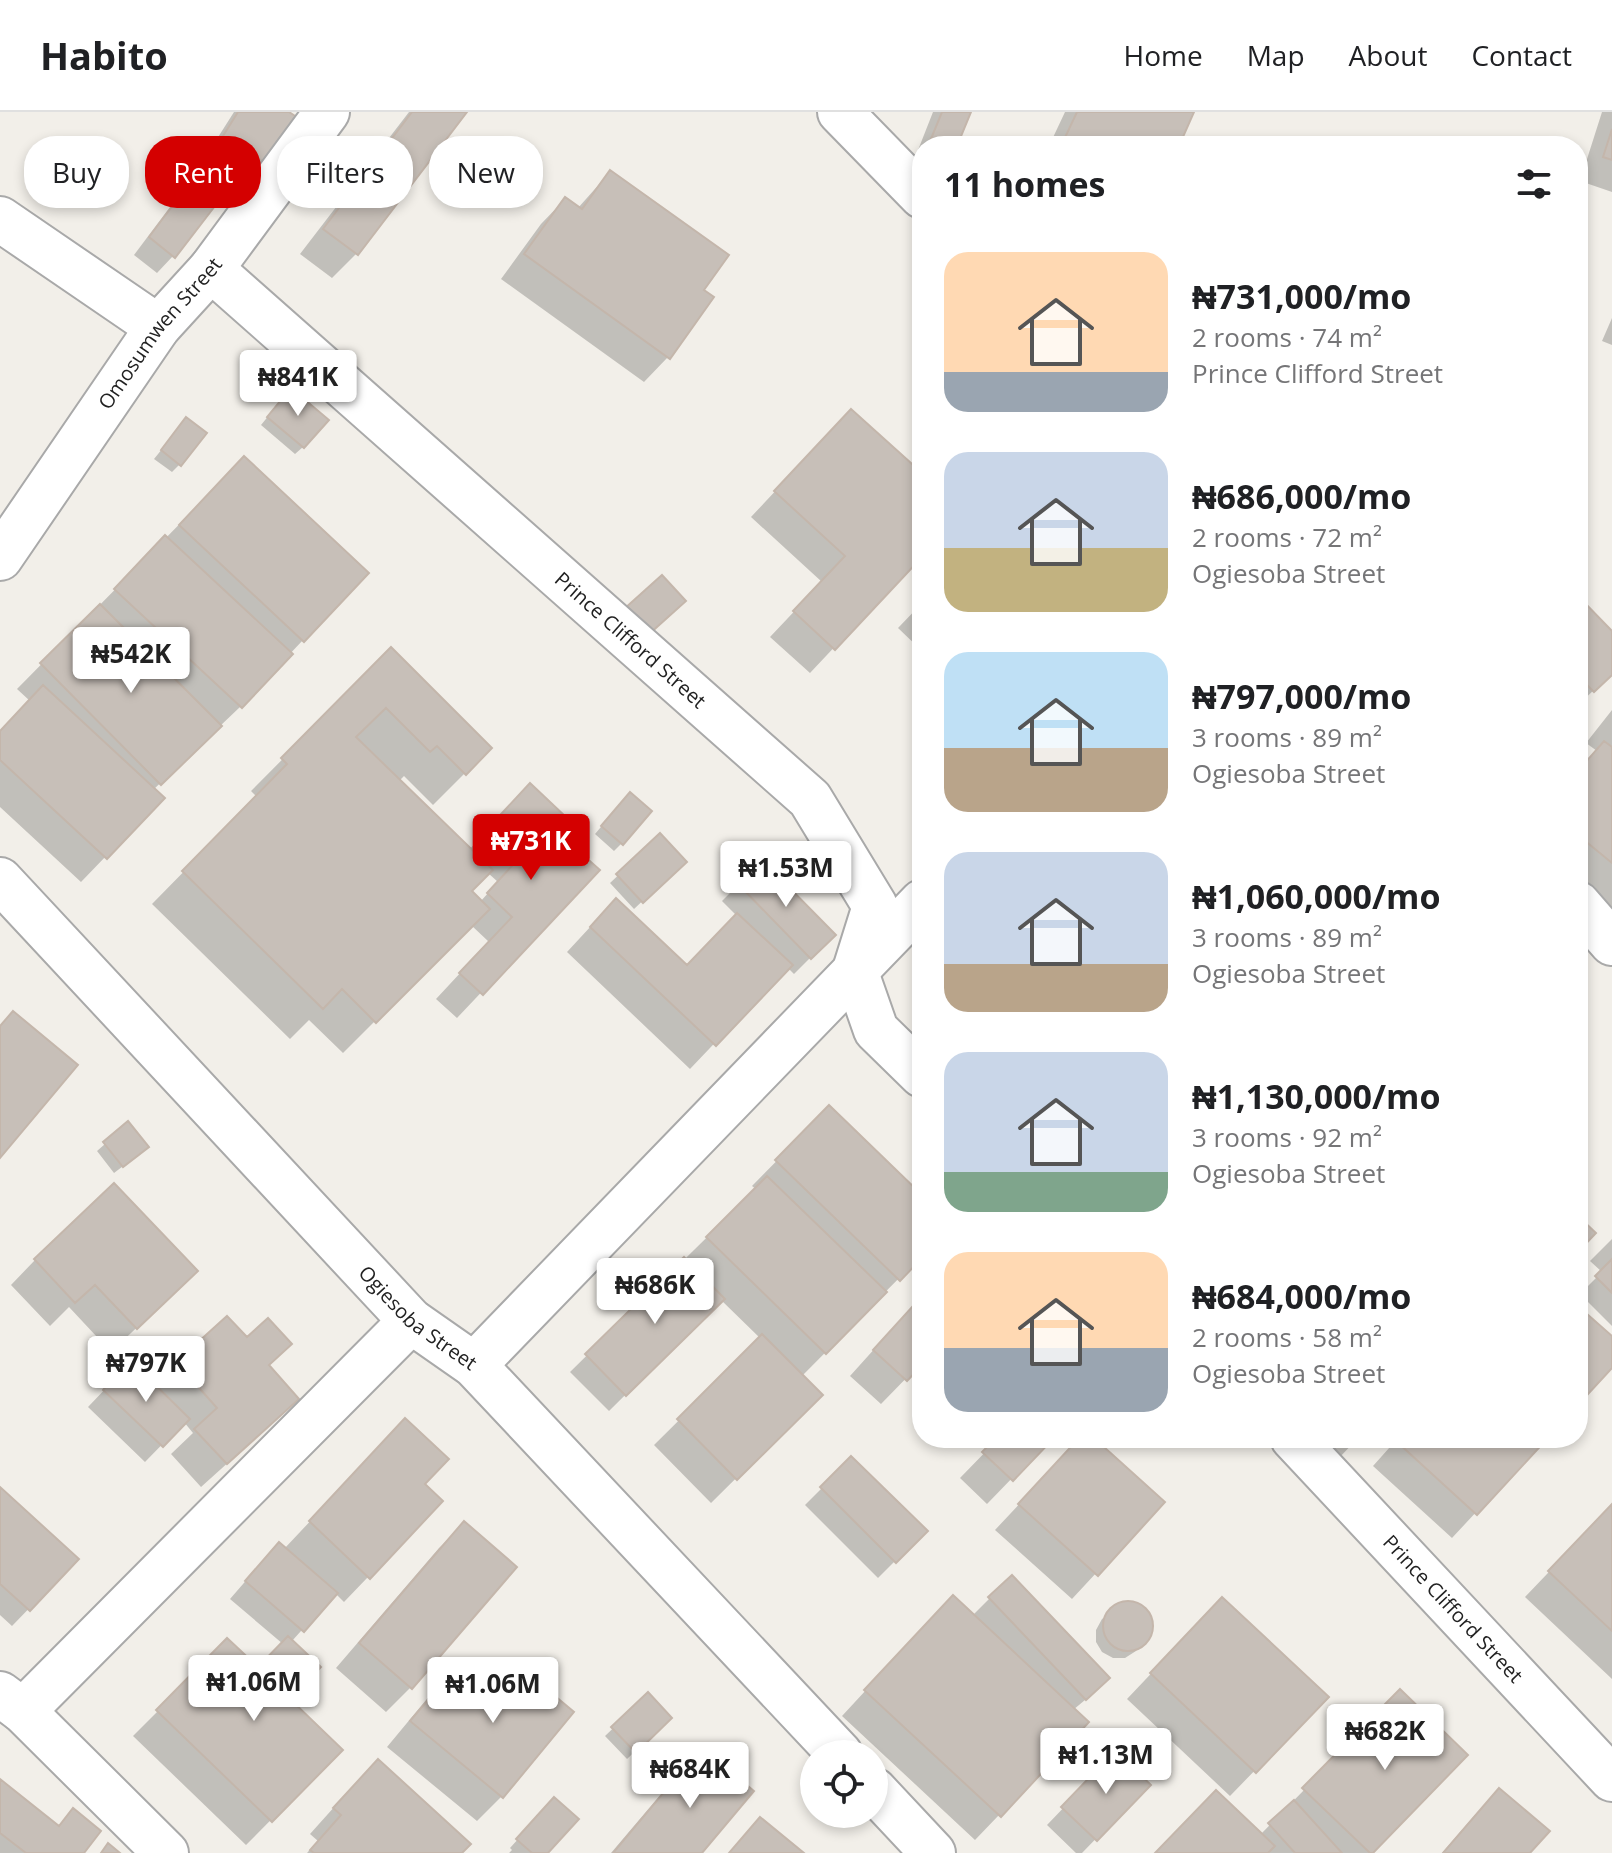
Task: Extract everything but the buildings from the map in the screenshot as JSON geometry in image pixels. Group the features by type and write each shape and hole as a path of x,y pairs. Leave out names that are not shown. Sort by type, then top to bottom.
{"street":[{"name":"Omosumwen Street","path":"0,558 158,327 211,269 327,112"},
{"path":"840,112 912,186"},
{"path":"0,219 158,327"},
{"name":"Prince Clifford Street","path":"211,269 810,799 875,906 855,970"},
{"name":"Ogiesoba Street","path":"0,880 411,1321 474,1365 827,1740"},
{"path":"474,1365 912,912"},
{"path":"1588,915 1612,943"},
{"path":"855,970 876,1030 912,1065"},
{"path":"166,1853 12,1703 411,1321"},
{"name":"Prince Clifford Street","path":"1302,1448 1612,1779"},
{"path":"888,1805 933,1853"}]}
